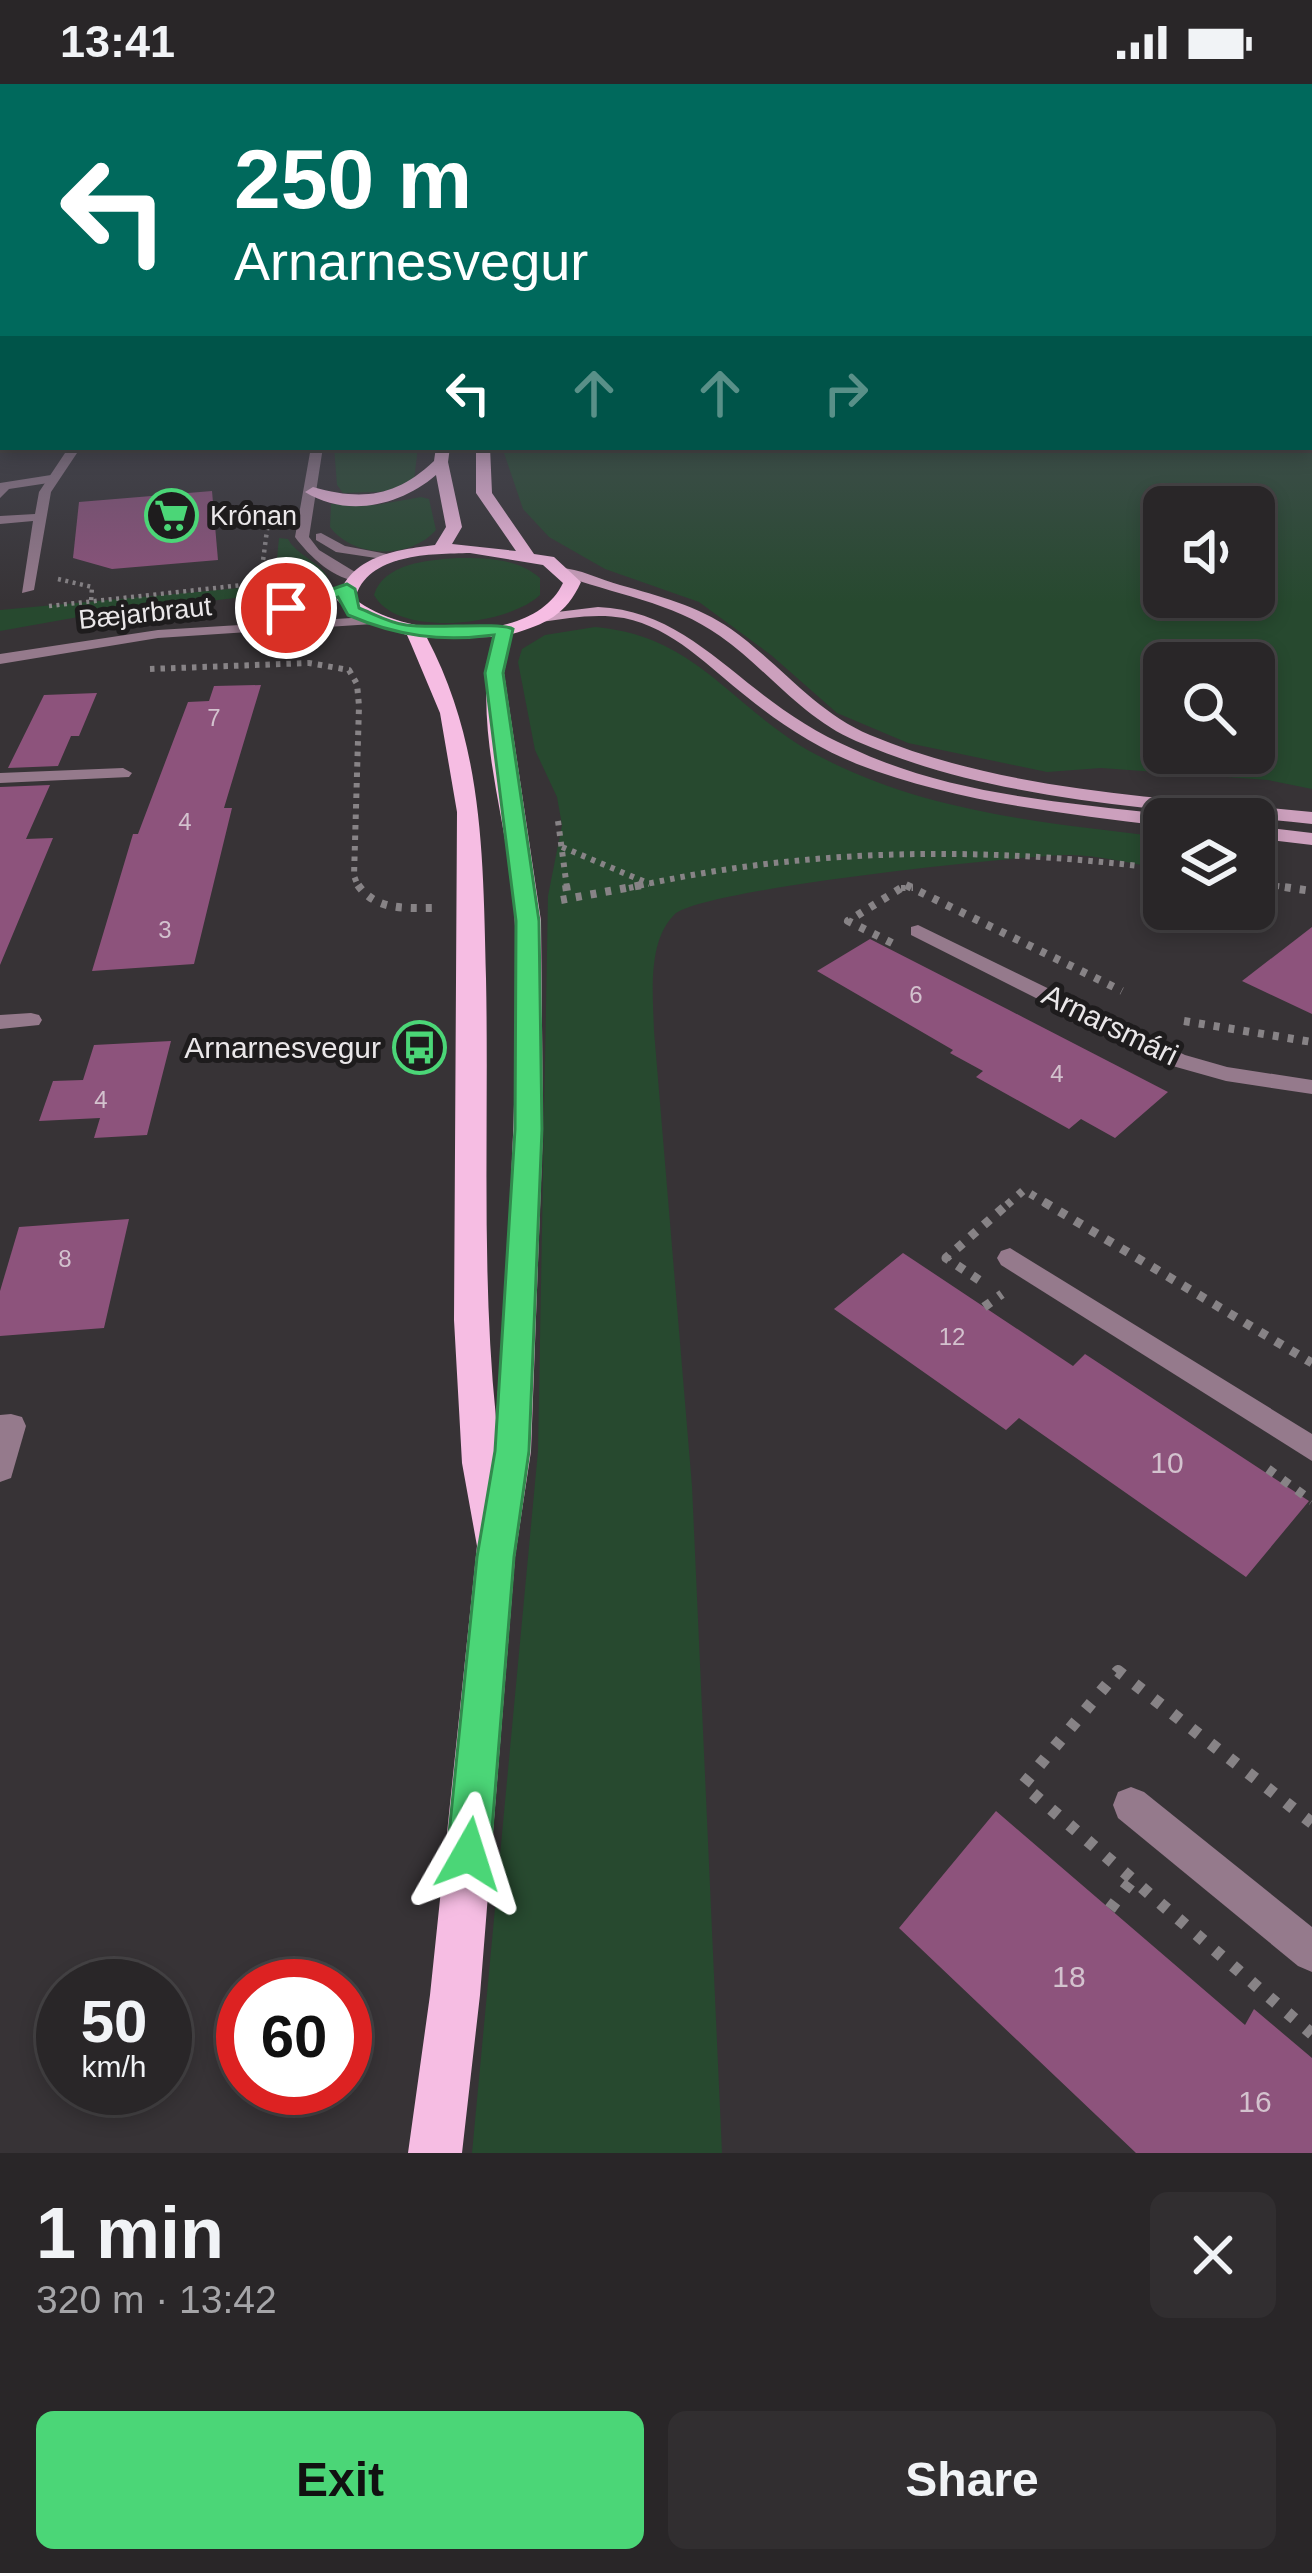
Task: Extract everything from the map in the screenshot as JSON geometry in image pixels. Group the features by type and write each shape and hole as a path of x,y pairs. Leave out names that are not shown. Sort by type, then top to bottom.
{"main road":[{"path":"483,450 482,479 490,508 526,554"},
{"path":"313,492 347,500 392,498 412,491 442,455"},
{"path":"441,549 454,527 442,455"},
{"path":"1143,817 951,790 856,758 796,725 698,646 633,616 599,612 541,618 504,629 415,633 368,620 346,600 351,583 396,557 441,549 526,554 692,614 724,631 805,701 857,735 904,753 1043,787 1312,818"},
{"path":"541,618 571,594 572,582 564,571"},
{"path":"435,2153 457,1972 495,1557 512,1451 528,1129 527,921 494,673 504,629"},
{"path":"415,633 455,726 463,779 474,1031 472,1337 478,1456 495,1557"},
{"path":"1275,835 1312,839"}],"street":[{"path":"27,590 51,478 73,450"},
{"path":"317,450 306,544 351,583"},
{"path":"0,494 4,486 51,478"},
{"path":"0,520 39,518"},
{"path":"305,525 341,549 396,557"},
{"name":"Bæjarbraut","path":"0,646 125,623 286,608 351,583"},
{"name":"Bæjarbraut","path":"0,659 158,634 368,620"},
{"path":"0,778 123,773"},
{"name":"Arnarsmári","path":"918,931 1177,1060 1226,1074 1312,1087"},
{"path":"0,1022 31,1020"},
{"path":"1010,1258 1312,1449"},
{"path":"0,1427 11,1426 0,1468"},
{"path":"1131,1805 1312,1952"}],"path":[{"path":"46,606 252,584 262,576 265,527 271,510"},
{"path":"130,670 309,663 349,670 357,684 359,706 353,876 358,892 373,903 396,908 453,907"},
{"path":"558,821 568,899"},
{"path":"562,848 652,884"},
{"path":"552,900 716,869 913,850 1068,855 1143,866"},
{"path":"906,885 1130,994"},
{"path":"1275,886 1312,891"},
{"path":"1171,1015 1191,1024 1312,1042"},
{"path":"1110,1909 1133,1879"}],"green space":[{"path":"334,450 418,450 414,480 402,491 343,493 337,485"},
{"path":"504,450 1312,450 1312,789 1268,780 1184,774 1275,774 1275,642 1143,642 1143,771 1047,772 908,743 837,713 771,655 699,602 605,569 549,537 523,509"},
{"path":"429,499 436,530 412,547 367,549 353,545 330,527 331,504 376,505"},
{"path":"279,538 288,539 328,578 311,589 84,616 0,631 0,610 261,586 276,569"},
{"path":"457,558 521,566 540,578 540,595 504,614 454,623 406,618 387,609 374,595 379,584 397,570"},
{"path":"595,627 661,644 815,754 898,789 985,812 1143,834 1143,865 1064,855 794,885 696,905 674,915 659,940 654,1031 692,1486 722,2153 472,2153 538,1451 548,896 562,825 557,797 535,750 518,662 522,649 545,635"}],"building":[{"path":"212,491 218,560 112,569 73,558 79,502"},
{"path":"261,685 224,808 232,808 194,964 92,971 133,834 138,834 188,702 209,701 214,686"},
{"path":"97,693 79,736 71,736 58,766 8,768 44,695"},
{"path":"50,785 26,839 53,838 0,965 0,787"},
{"path":"1312,927 1312,1014 1242,981"},
{"path":"870,939 1168,1092 1115,1138 1081,1119 1069,1129 976,1077 983,1071 950,1053 953,1050 817,971"},
{"path":"171,1041 147,1135 94,1138 100,1118 39,1121 53,1081 83,1080 94,1045"},
{"path":"129,1219 104,1328 0,1336 0,1291 19,1227"},
{"path":"903,1253 1073,1366 1085,1354 1309,1501 1246,1577 1019,1418 1006,1430 834,1309"},
{"path":"996,1811 1245,2025 1254,2009 1312,2058 1312,2153 1136,2153 899,1928"}],"place":[{"name":"Krónan","path":"171,516"},
{"name":"Arnarnesvegur","path":"420,1048"}],"route":[{"path":"286,608 347,589 346,600 353,611 397,630 460,634 504,629 494,673 527,921 528,1129 512,1451 495,1557 469,1854"}]}
